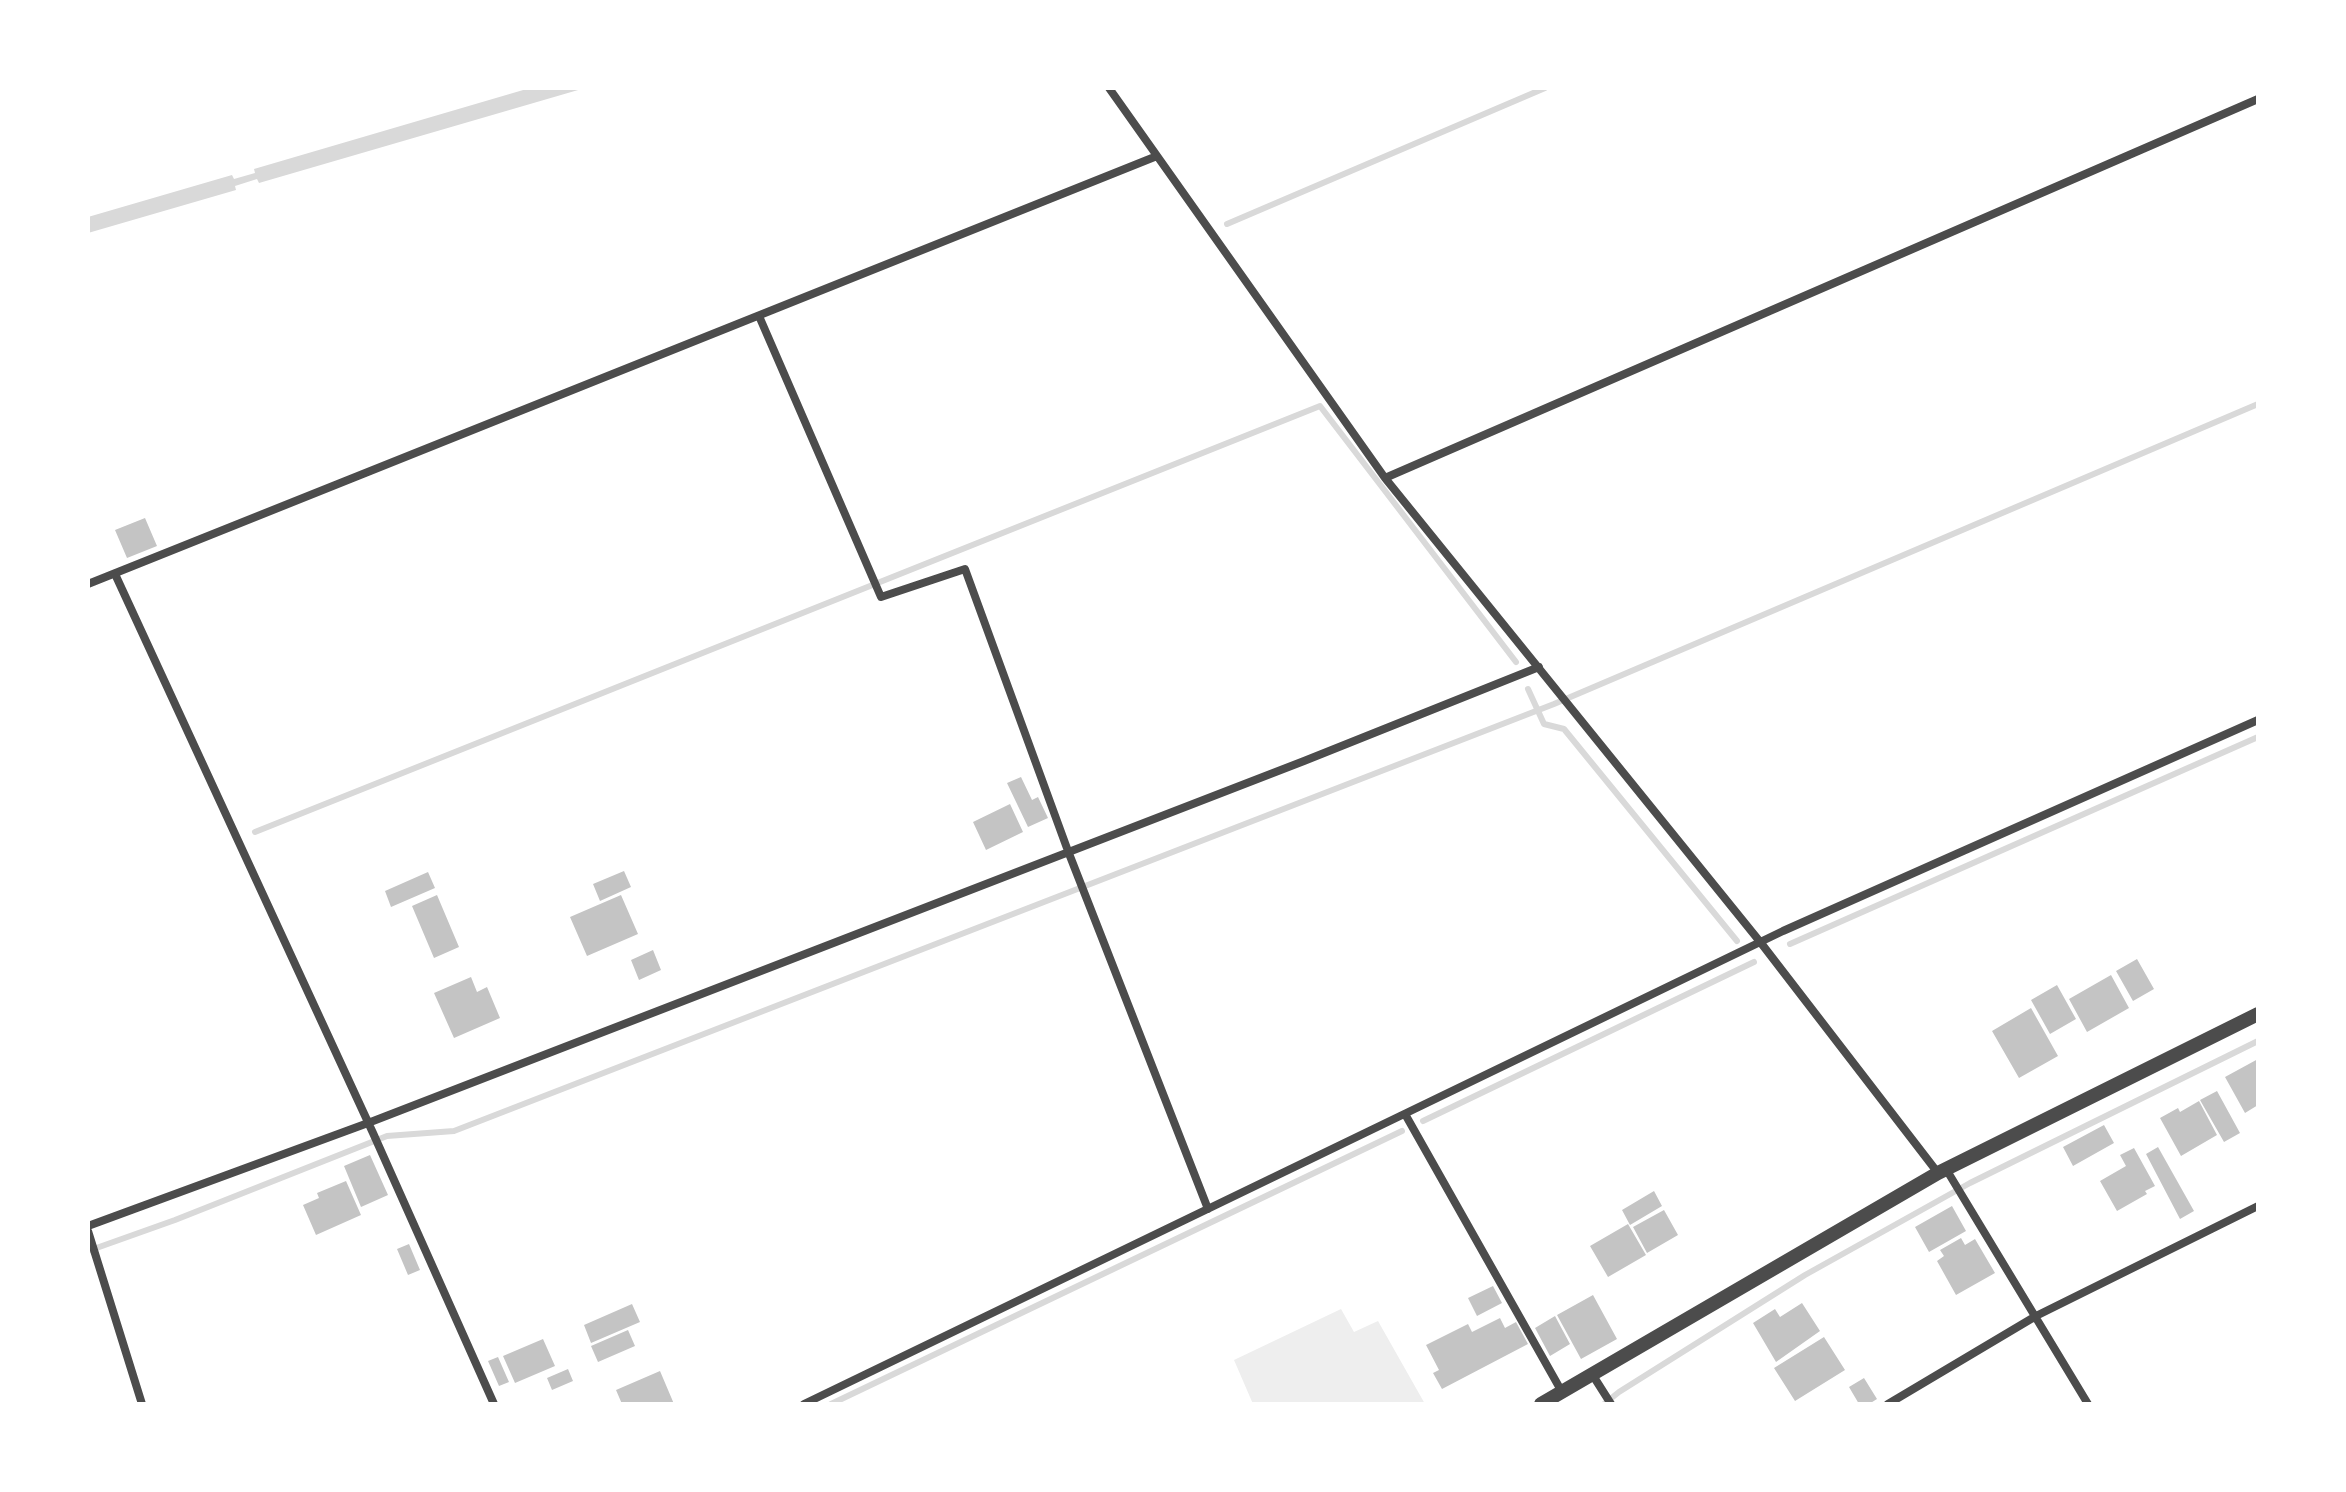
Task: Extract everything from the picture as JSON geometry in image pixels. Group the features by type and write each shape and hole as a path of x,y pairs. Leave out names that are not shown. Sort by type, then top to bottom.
{"street":[{"path":"1109,88 1385,478 1965,1200 2088,1404"},
{"path":"1385,478 2258,99"},
{"path":"88,584 1157,156"},
{"path":"759,316 881,597 965,569 1068,851 1208,1209"},
{"path":"115,574 373,1133 494,1404"},
{"path":"142,1404 89,1232 1539,667"},
{"path":"804,1404 1761,943 2258,720"},
{"path":"1541,1404 1946,1175 2258,1014"},
{"path":"1405,1114 1562,1392"},
{"path":"1888,1404 2036,1316 2258,1206"},
{"path":"1592,1374 1611,1404"}],"shaded area":[{"path":"530,88 585,88 259,183 257,179 235,186 236,190 88,233 88,217 232,175 234,179 255,173 254,169"},
{"path":"1341,1309 1354,1332 1378,1321 1425,1404 1253,1404 1234,1360"}],"building":[{"path":"145,518 157,546 127,558 115,530"},
{"path":"1021,777 1032,800 1038,797 1048,818 1028,827 1007,783"},
{"path":"1010,804 1023,832 986,850 973,822"},
{"path":"624,871 631,887 600,901 593,884"},
{"path":"428,872 435,888 391,907 385,891"},
{"path":"437,895 459,947 434,958 412,906"},
{"path":"621,895 638,934 587,956 570,917"},
{"path":"653,950 661,970 639,980 631,960"},
{"path":"2137,959 2154,989 2133,1001 2116,971"},
{"path":"2111,975 2129,1008 2087,1032 2069,999"},
{"path":"471,977 477,992 487,987 500,1018 454,1038 434,993"},
{"path":"2057,985 2076,1019 2050,1034 2031,1000"},
{"path":"2031,1008 2058,1056 2019,1078 1992,1031"},
{"path":"2258,1059 2258,1105 2245,1113 2225,1077"},
{"path":"2217,1091 2240,1133 2224,1142 2200,1100"},
{"path":"2199,1101 2217,1135 2181,1156 2160,1118 2178,1108 2180,1112"},
{"path":"2104,1125 2114,1143 2073,1166 2063,1147"},
{"path":"2158,1147 2194,1211 2180,1219 2146,1154"},
{"path":"2134,1148 2155,1186 2117,1211 2100,1181 2126,1166 2120,1155"},
{"path":"370,1155 388,1195 361,1207 344,1166"},
{"path":"346,1181 361,1215 316,1235 303,1205 319,1198 317,1193"},
{"path":"1654,1191 1662,1206 1630,1225 1622,1210"},
{"path":"1952,1206 1966,1231 1929,1252 1915,1227"},
{"path":"1664,1210 1678,1235 1647,1253 1633,1227"},
{"path":"1628,1224 1646,1255 1608,1277 1590,1246"},
{"path":"1961,1238 1965,1245 1975,1239 1995,1273 1956,1295 1937,1261 1944,1256 1940,1250"},
{"path":"409,1244 420,1270 408,1275 397,1249"},
{"path":"1493,1286 1502,1303 1477,1316 1468,1298"},
{"path":"1593,1295 1617,1339 1581,1359 1557,1315"},
{"path":"1802,1303 1820,1331 1776,1362 1753,1323 1775,1309 1780,1317"},
{"path":"632,1304 640,1322 591,1343 584,1325"},
{"path":"1555,1316 1570,1344 1550,1356 1535,1328"},
{"path":"1500,1318 1505,1328 1516,1322 1528,1344 1442,1389 1433,1373 1439,1370 1426,1345 1468,1324 1472,1332"},
{"path":"628,1330 635,1346 598,1362 591,1346"},
{"path":"1824,1337 1845,1370 1795,1401 1774,1368"},
{"path":"543,1339 555,1366 515,1383 503,1356"},
{"path":"498,1357 509,1382 499,1386 488,1361"},
{"path":"568,1369 573,1381 552,1390 547,1378"},
{"path":"660,1371 674,1404 622,1404 616,1390"},
{"path":"1864,1378 1877,1399 1869,1404 1859,1404 1849,1387"}],"waterway":[{"path":"1227,224 1545,88"},
{"path":"88,1251 387,1136 454,1131 1554,704 2258,404"},
{"path":"255,832 1320,406 1516,662"},
{"path":"1528,689 1544,724 1564,729 1737,941"},
{"path":"1790,944 2258,737"},
{"path":"1423,1121 1754,962"},
{"path":"1604,1404 1805,1275 1970,1183 2258,1041"},
{"path":"831,1404 1402,1131"}]}
